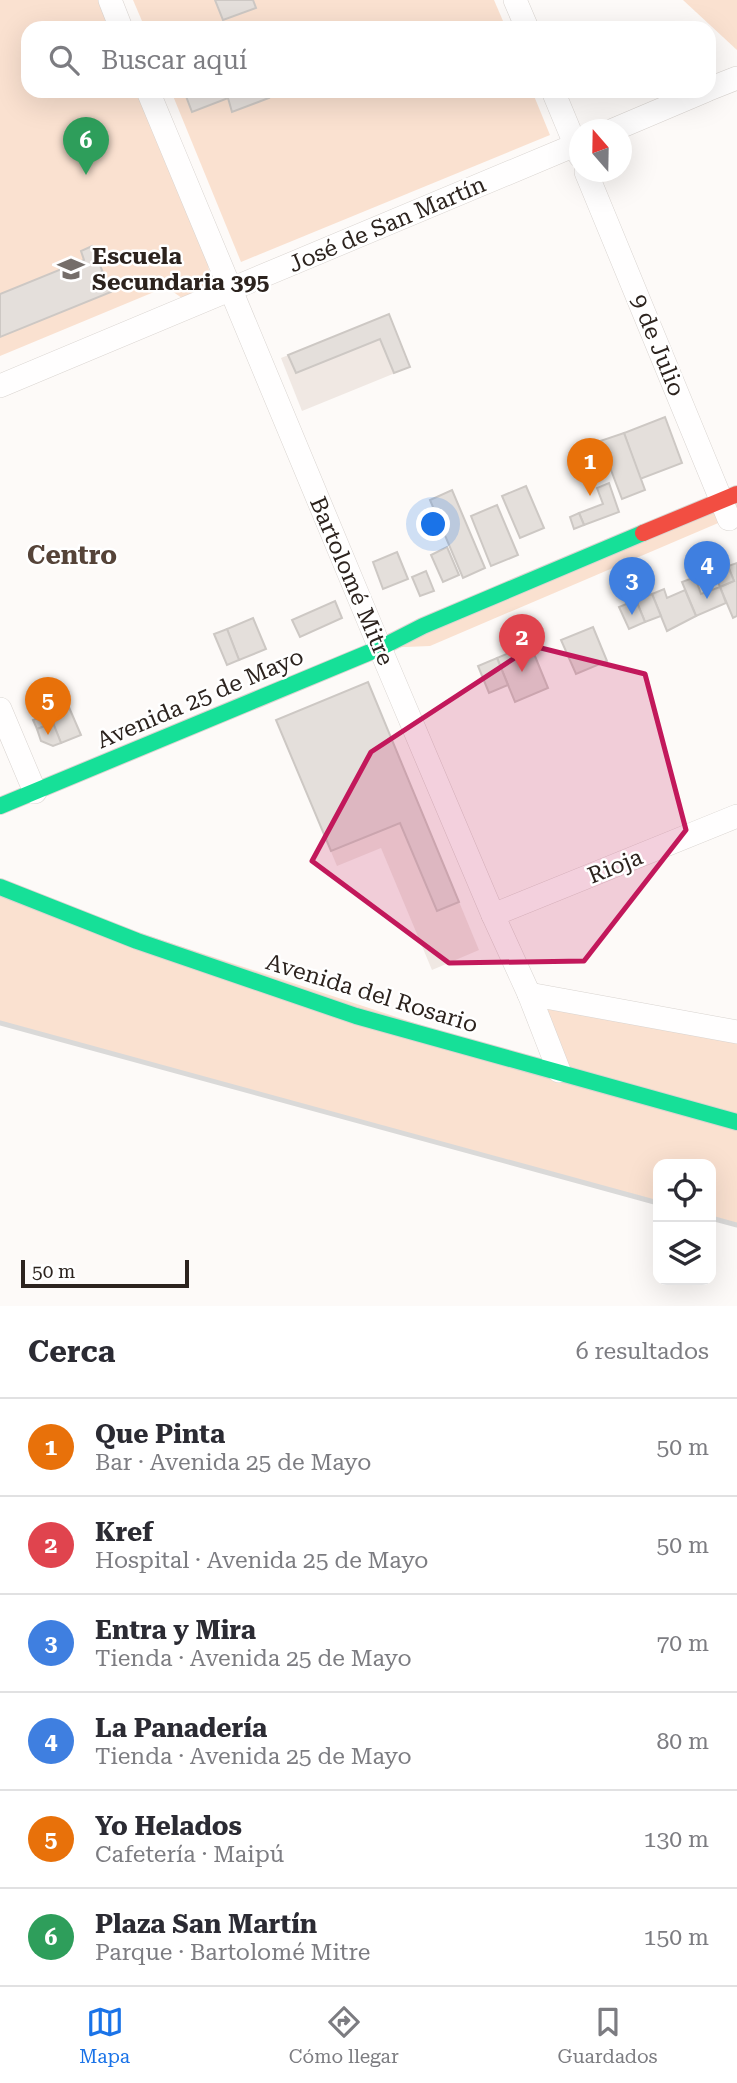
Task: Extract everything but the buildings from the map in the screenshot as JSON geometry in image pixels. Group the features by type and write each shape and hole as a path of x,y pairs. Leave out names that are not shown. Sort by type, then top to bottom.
{"main road":[{"name":"Avenida 25 de Mayo","path":"0,806 380,648 423,626 729,510"},
{"name":"Avenida 25 de Mayo","path":"380,648 418,646"},
{"name":"Avenida del Rosario","path":"0,887 137,941 356,1016 737,1122"}],"street":[{"path":"110,0 118,21"},
{"path":"515,0 524,21"},
{"path":"716,86 737,78"},
{"name":"Bartolomé Mitre","path":"151,98 380,648 493,915 529,993 559,1071"},
{"path":"556,98 569,127"},
{"path":"632,122 688,98"},
{"name":"José de San Martín","path":"0,386 569,152"},
{"name":"9 de Julio","path":"590,182 729,510"},
{"path":"0,709 35,792"},
{"name":"Rioja","path":"493,915 737,816"},
{"path":"529,993 737,1032"}],"highlighted area":[{"path":"533,646 645,674 686,830 584,961 449,963 312,861 371,752"}],"shaded area":[{"path":"0,0 99,0 108,21 21,21 21,98 140,98 207,260 212,286 182,298 166,287 0,356"},
{"path":"133,0 494,0 503,21 142,21"},
{"path":"683,0 737,0 737,50 716,31 716,21 706,21"},
{"path":"174,98 535,98 550,135 241,262"},
{"path":"389,314 410,367 302,411 281,358"},
{"path":"737,494 737,515 430,646 380,648"},
{"path":"368,682 479,950 432,970 381,848 337,866 276,720"},
{"path":"0,887 558,1070 529,994 737,1032 737,1225 716,1219 716,1159 653,1159 653,1202 0,1023"}],"railway":[{"path":"0,1023 653,1202"},
{"path":"716,1219 737,1225"}],"traffic: fast":[{"path":"0,806 380,648 423,626 643,533"},
{"path":"0,887 137,941 356,1016 737,1122"}],"traffic: jam":[{"path":"643,533 737,494"}],"place":[{"name":"Plaza San Martín","path":"86,175"},
{"name":"Escuela Secundaria 395","path":"71,269"},
{"name":"Que Pinta","path":"590,496"},
{"name":"La Panadería","path":"707,599"},
{"name":"Entra y Mira","path":"632,615"},
{"name":"Kref","path":"522,672"},
{"name":"Yo Helados","path":"48,735"}],"district":[{"name":"Centro","path":"72,555"}]}
